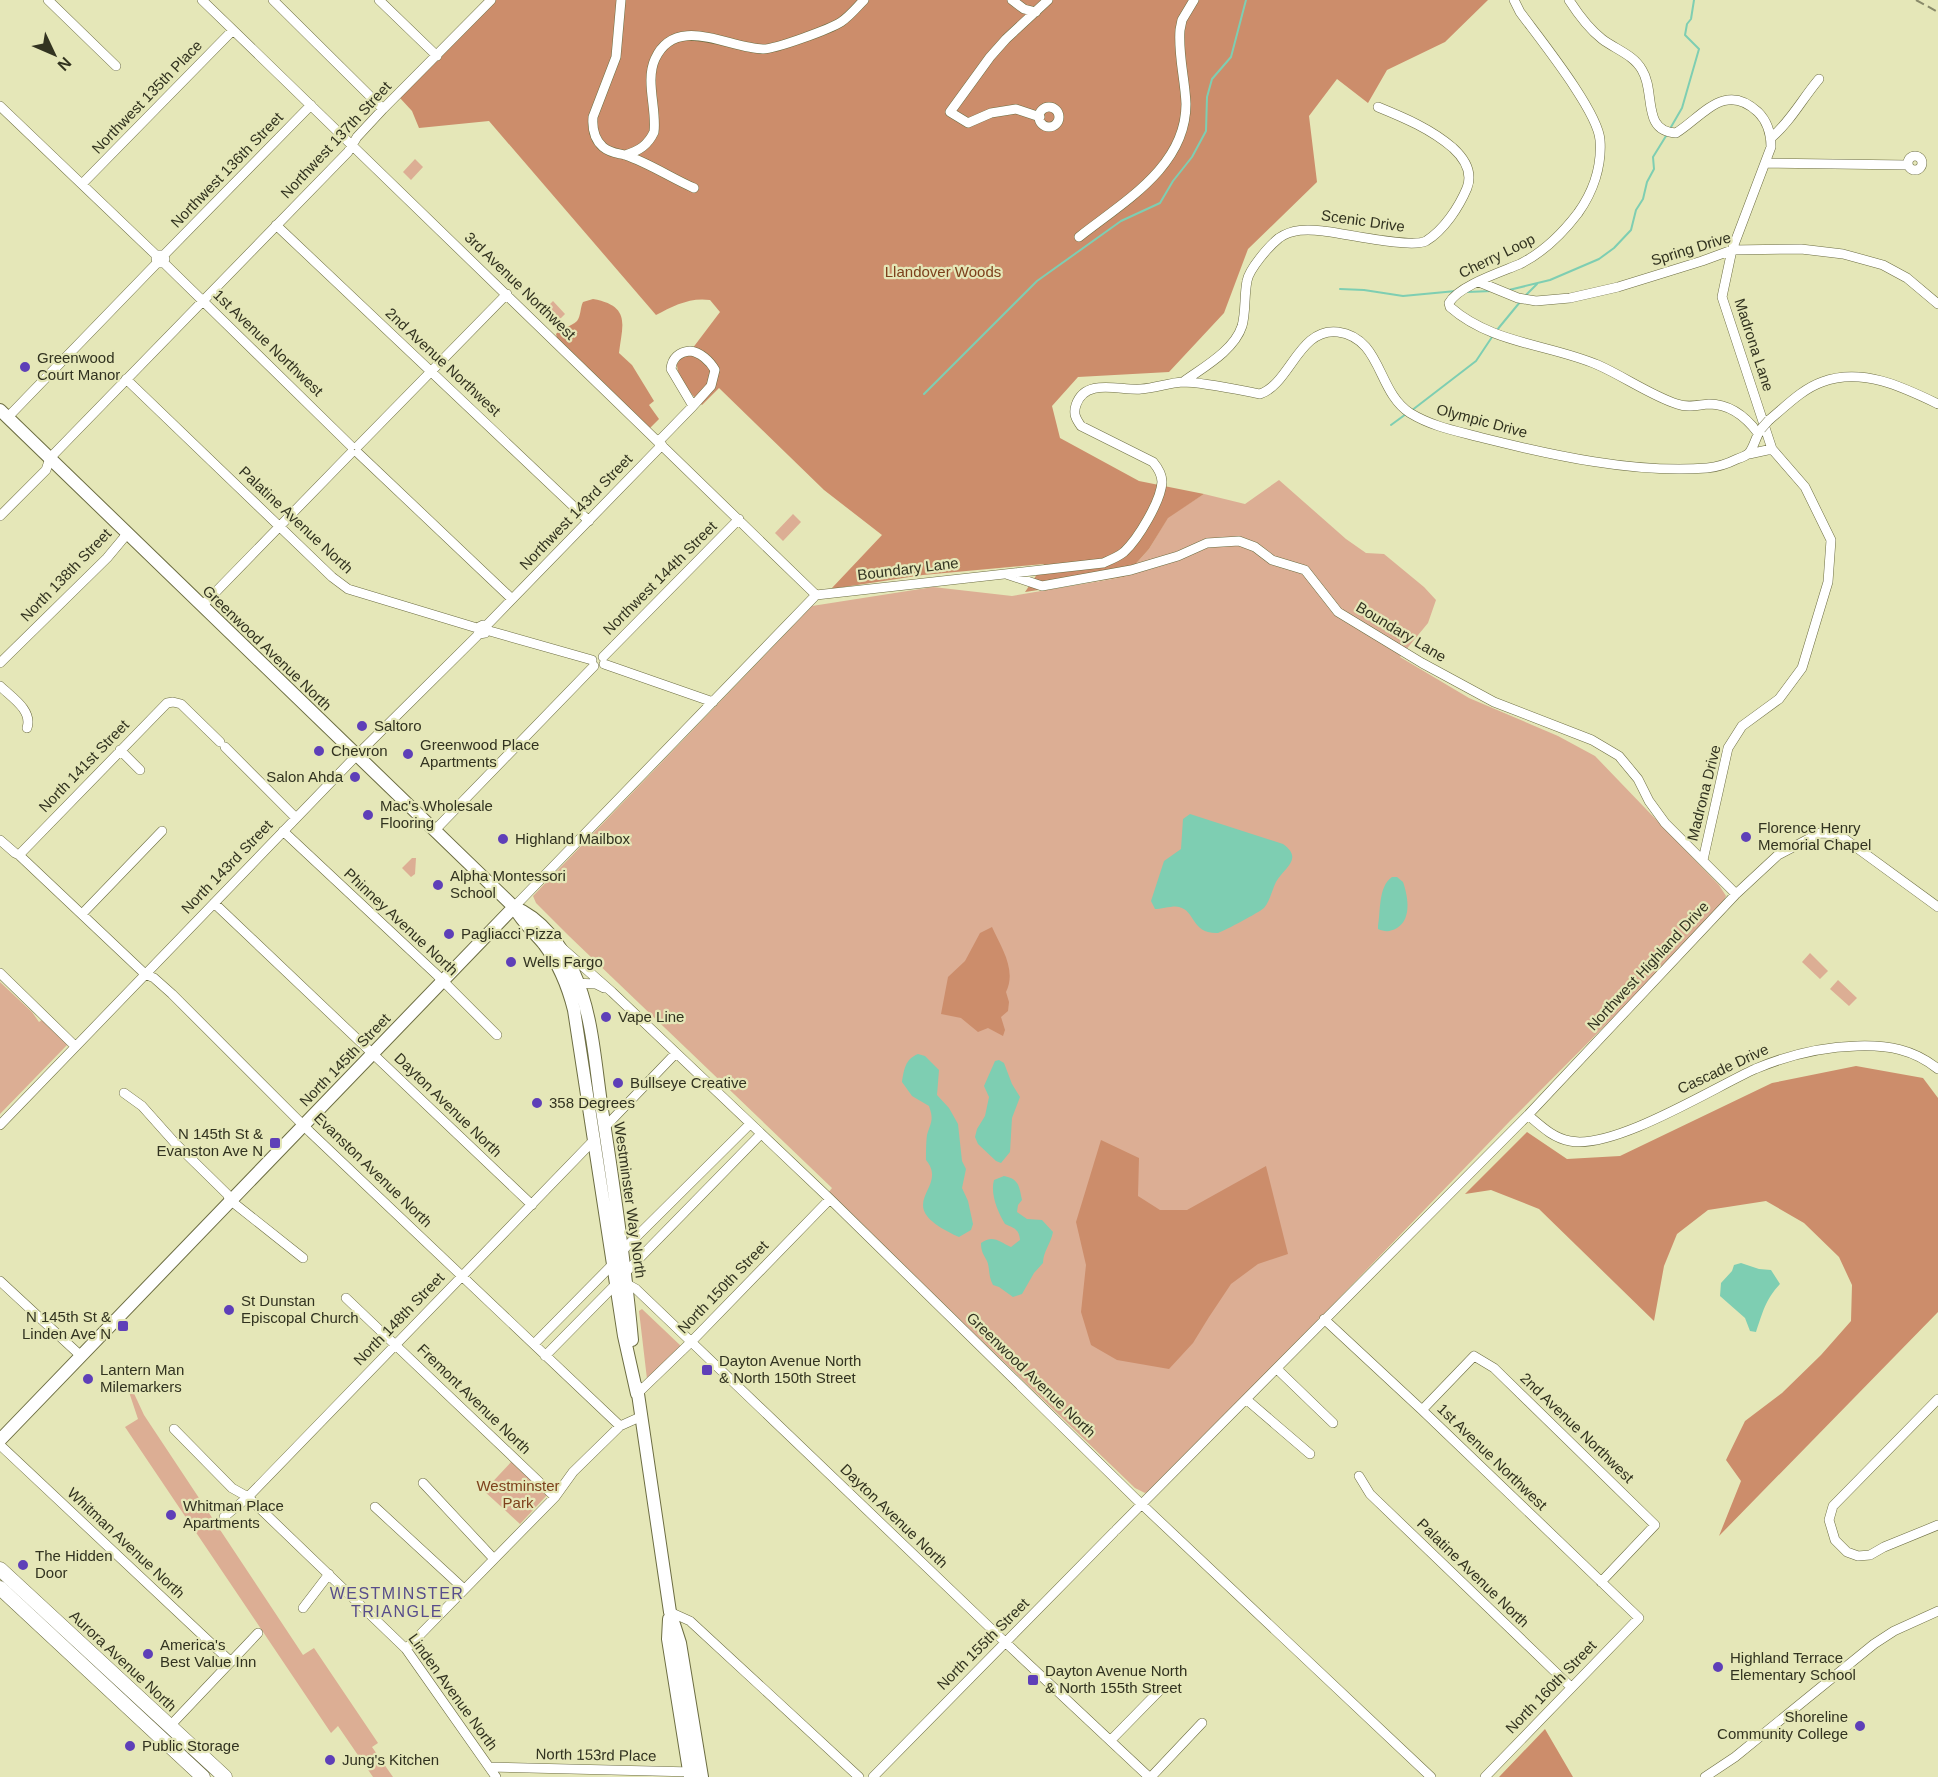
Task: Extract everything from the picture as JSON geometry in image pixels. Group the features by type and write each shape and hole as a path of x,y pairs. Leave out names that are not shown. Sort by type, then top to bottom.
{"highway":[{"name":"Aurora Avenue North","path":"0,1569 225,1777"},
{"name":"Aurora Avenue North","path":"0,1588 205,1777"}],"main road":[{"name":"Greenwood Avenue North","path":"4,413 514,907 522,921 546,947 562,974"},
{"name":"Greenwood Avenue North","path":"514,907 528,912 558,945"},
{"name":"North 145th Street","path":"0,1440 514,907"},
{"name":"Westminster Way North","path":"558,945 578,984 589,1024 622,1251 624,1336 637,1394 670,1612 668,1639 696,1775"},
{"name":"Westminster Way North","path":"562,974 574,1010 613,1264 623,1281"},
{"path":"88,1671 95,1670 112,1684 125,1686"},
{"path":"133,1713 144,1715 160,1728 170,1727"},
{"path":"205,1777 218,1777"}],"street":[{"path":"48,0 116,66"},
{"name":"3rd Avenue Northwest","path":"202,0 816,595"},
{"path":"273,0 383,109"},
{"path":"379,0 437,56"},
{"name":"Northwest 137th Street","path":"0,516 46,470 50,458 353,145 383,109 491,0"},
{"path":"621,0 616,57 597,105 592,127 595,136 609,151 625,155 694,188"},
{"path":"625,155 643,148 650,141 654,132 652,69 659,52 673,40 693,35 756,48 773,48 833,26 849,15 864,0"},
{"path":"1012,0 1024,9 1036,12"},
{"path":"1040,117 1016,109 991,113 968,123 950,112 990,57 1020,24 1048,0"},
{"path":"1079,237 1154,177 1175,148 1183,128 1186,107 1180,30 1182,20 1194,0"},
{"name":"Cherry Loop","path":"1514,0 1520,12 1591,112 1600,138 1599,169 1585,202 1567,228 1546,248 1520,264 1461,290 1449,303 1450,307 1478,327 1509,340 1561,351 1599,365 1676,404 1692,407 1709,404 1729,407 1760,431"},
{"path":"1569,0 1581,18 1602,39 1632,59 1642,69 1647,81 1652,116 1659,128 1666,133 1676,133 1722,100 1732,99 1745,104 1756,111 1766,123 1772,138 1771,147 1732,250"},
{"name":"Northwest 135th Place","path":"82,184 233,30"},
{"path":"1772,138 1819,80"},
{"name":"Northwest 136th Street","path":"4,413 160,260 311,105"},
{"name":"1st Avenue Northwest","path":"0,106 204,301 354,450 512,599"},
{"name":"Scenic Drive","path":"1183,382 1225,350 1235,338 1242,326 1247,278 1260,258 1280,238 1292,231 1309,229 1404,243 1424,242 1448,220 1462,199 1470,180 1470,172 1465,163 1455,150 1435,133 1378,107"},
{"path":"1766,163 1908,165"},
{"name":"2nd Avenue Northwest","path":"276,225 589,521"},
{"name":"Spring Drive","path":"1479,282 1518,298 1536,302 1570,298 1618,287 1732,250 1801,249 1843,254 1883,265 1907,278 1938,304"},
{"name":"Madrona Lane","path":"1732,250 1722,297 1772,448"},
{"path":"202,606 507,294"},
{"name":"Olympic Drive","path":"1026,571 1103,563 1123,553 1138,535 1160,495 1162,480 1159,468 1152,462 1082,426 1075,418 1074,410 1078,400 1088,390 1102,387 1140,389 1183,382 1260,394 1269,391 1278,382 1300,350 1320,335 1335,332 1348,334 1365,343 1391,393 1407,411 1431,424 1547,454 1645,467 1706,468 1720,466 1749,454"},
{"name":"Northwest 143rd Street","path":"512,599 589,521 660,443 711,386 715,370 702,356 690,351 678,355 672,362 671,369 693,406"},
{"path":"1749,454 1760,431 1769,420 1801,394 1822,382 1852,377 1878,379 1938,404"},
{"name":"Palatine Avenue North","path":"126,379 279,527 348,589 482,630"},
{"path":"1749,454 1772,448"},
{"name":"Madrona Drive","path":"1703,860 1728,748 1742,726 1779,699 1802,668 1828,582 1831,540 1796,474 1772,448"},
{"name":"Northwest 144th Street","path":"436,829 739,519"},
{"name":"North 138th Street","path":"0,663 107,558 127,534"},
{"name":"Boundary Lane","path":"1004,573 1042,586 1131,570 1179,556 1207,543 1239,541 1255,547 1272,560 1305,570 1338,612 1422,663 1494,702 1592,740 1618,756 1638,778 1648,801 1665,824 1736,894"},
{"name":"Boundary Lane","path":"816,595 1026,571"},
{"name":"North 145th Street","path":"514,907 816,595"},
{"name":"North 143rd Street","path":"0,1125 283,831 512,599"},
{"path":"482,630 598,662 713,702"},
{"path":"0,686 26,711 29,721 27,728"},
{"name":"North 141st Street","path":"19,855 163,706 173,702 181,704 296,818"},
{"path":"120,750 140,770"},
{"path":"82,914 162,831"},
{"name":"Phinney Avenue North","path":"283,831 443,981 497,1035"},
{"name":"Northwest Highland Drive","path":"1324,1319 1528,1115 1736,894 1778,855 1820,833 1838,834 1938,907"},
{"name":"Evanston Avenue North","path":"0,840 19,855 145,974 154,978 172,994 304,1125 620,1426"},
{"name":"Dayton Avenue North","path":"214,903 532,1205"},
{"name":"Greenwood Avenue North","path":"558,945 612,992 830,1199 1142,1504 1431,1777"},
{"path":"0,973 75,1046"},
{"name":"Greenwood Avenue North","path":"562,974 569,982 596,984 612,992"},
{"name":"Cascade Drive","path":"1528,1115 1545,1130 1559,1138 1572,1142 1597,1141 1647,1123 1764,1065 1827,1047 1883,1046 1904,1050 1927,1060 1938,1069"},
{"path":"605,1127 676,1053"},
{"path":"124,1093 146,1110 230,1200 303,1258"},
{"path":"622,1251 750,1124"},
{"path":"545,1356 623,1281 760,1134"},
{"name":"North 148th Street","path":"224,1517 248,1497 595,1139"},
{"path":"728,1146 739,1157"},
{"name":"North 150th Street","path":"637,1394 691,1342 830,1199"},
{"path":"662,1211 674,1224"},
{"path":"534,1344 613,1264"},
{"path":"0,1281 81,1356"},
{"name":"Dayton Avenue North","path":"623,1281 636,1288 1005,1642 1150,1777"},
{"name":"Fremont Avenue North","path":"346,1298 555,1497"},
{"name":"1st Avenue Northwest","path":"1324,1319 1639,1618"},
{"name":"North 155th Street","path":"873,1777 1247,1400 1324,1319"},
{"name":"2nd Avenue Northwest","path":"1422,1410 1474,1356 1494,1368 1655,1525 1601,1582"},
{"path":"1277,1369 1333,1423"},
{"path":"1938,1399 1833,1506 1829,1520 1830,1530 1835,1540 1847,1552 1858,1556 1870,1555 1938,1525"},
{"path":"1247,1400 1310,1454"},
{"path":"406,1649 555,1497 573,1472 620,1426 640,1417"},
{"name":"Linden Avenue North","path":"174,1429 232,1488 248,1497 406,1649 496,1777"},
{"name":"Whitman Avenue North","path":"0,1445 231,1662"},
{"name":"Palatine Avenue North","path":"1359,1476 1370,1494 1571,1687"},
{"path":"423,1483 494,1559"},
{"path":"375,1507 464,1590"},
{"path":"303,1608 329,1574"},
{"path":"1705,1777 1761,1736 1874,1644 1894,1631 1938,1611"},
{"path":"670,1612 690,1621 859,1777"},
{"name":"North 160th Street","path":"1485,1777 1639,1618"},
{"path":"170,1727 258,1633"},
{"path":"1111,1740 1161,1689"},
{"path":"1150,1777 1202,1723"},
{"name":"North 153rd Place","path":"490,1767 696,1775"}],"green space":[{"name":"Llandover Woods","path":"496,0 1488,0 1445,42 1387,70 1368,103 1337,79 1309,116 1317,182 1248,249 1224,313 1169,372 1078,377 1052,406 1060,438 1139,481 1204,494 1168,518 1149,549 1124,577 1025,592 1044,564 923,575 831,589 882,535 824,490 719,388 702,405 686,386 677,364 689,353 720,312 710,300 689,301 656,315 489,121 419,128 412,111 400,98"},
{"path":"415,159 423,167 411,180 403,172"},
{"path":"593,299 614,307 622,318 619,353 632,365 654,401 649,405 659,419 650,428 557,338 558,332 577,321 583,302"},
{"path":"553,301 565,314 560,319 548,306"},
{"path":"1279,480 1346,539 1366,553 1384,554 1436,600 1428,623 1400,657 1469,698 1558,736 1595,756 1719,885 1726,896 1719,911 1510,1121 1156,1488 1145,1493 1135,1488 828,1193 832,1188 569,936 536,903 533,896 812,606 933,587 1012,596 1124,577 1149,549 1168,517 1204,494 1245,504"},
{"path":"793,514 801,522 783,541 775,533"},
{"path":"412,858 416,858 415,874 411,877 402,868"},
{"path":"992,927 1007,959 1010,975 1006,992 1009,1002 1008,1011 1001,1017 1005,1030 1003,1036 988,1028 978,1032 961,1018 941,1014 948,977 965,961 980,933"},
{"path":"1810,953 1828,971 1820,979 1802,962"},
{"path":"1838,980 1857,998 1849,1006 1830,989"},
{"path":"0,982 32,1012 39,1022 42,1020 68,1044 0,1114"},
{"path":"1856,1066 1923,1078 1938,1098 1938,1312 1719,1536 1741,1481 1726,1460 1745,1421 1782,1393 1821,1355 1851,1321 1852,1285 1839,1257 1804,1223 1766,1201 1708,1210 1677,1234 1664,1266 1654,1321 1539,1209 1491,1190 1465,1194 1527,1132 1567,1159 1620,1156 1772,1083"},
{"path":"1101,1140 1139,1158 1138,1196 1160,1210 1187,1210 1266,1166 1288,1254 1258,1264 1231,1284 1193,1343 1169,1369 1117,1360 1091,1345 1081,1312 1086,1265 1076,1222"},
{"path":"642,1309 681,1346 647,1379 639,1311"},
{"path":"131,1387 144,1415 303,1655 314,1648 378,1743 372,1747 393,1777 373,1777 338,1726 331,1733 125,1427 138,1419 128,1389"},
{"name":"Westminster Park","path":"512,1461 548,1494 520,1524 484,1491"},
{"path":"1545,1729 1573,1777 1499,1777"}],"shaded area":[{"path":"1190,814 1283,844 1292,854 1290,863 1276,882 1264,908 1218,933 1203,930 1184,909 1174,906 1155,909 1151,901 1164,861 1181,849 1183,819"},
{"path":"1392,877 1397,877 1403,882 1408,907 1402,924 1390,931 1385,931 1378,929 1381,899 1384,887"},
{"path":"918,1054 925,1056 939,1070 937,1095 949,1108 958,1124 962,1161 966,1169 962,1188 968,1201 973,1224 971,1230 959,1237 938,1225 927,1215 923,1206 932,1171 926,1160 931,1115 929,1106 912,1096 902,1082 908,1062"},
{"path":"999,1060 1004,1063 1020,1097 1012,1118 1010,1152 1001,1163 978,1144 975,1137 985,1116 989,1097 984,1086 995,1061"},
{"path":"1004,1176 1013,1179 1019,1187 1022,1200 1017,1212 1027,1219 1042,1220 1053,1232 1043,1263 1034,1273 1022,1294 1013,1297 993,1285 981,1246 981,1243 989,1239 1000,1241 1011,1247 1020,1240 1017,1231 1005,1224 994,1197 994,1180"},
{"path":"1741,1263 1771,1270 1780,1284 1768,1301 1756,1332 1750,1331 1745,1318 1720,1296 1721,1283 1732,1271 1734,1265"}],"waterway":[{"path":"924,394 1037,281 1121,221 1160,203 1173,181 1192,157 1206,131 1207,97 1212,79 1231,57 1246,0"},
{"path":"1671,127 1682,108 1699,49 1685,35 1687,24 1691,19 1694,0"},
{"path":"1509,290 1550,280 1599,259 1614,248 1631,230 1636,210 1643,199 1647,182 1654,169 1653,157 1666,136"},
{"path":"1526,295 1537,284"},
{"path":"1340,289 1403,296 1456,291"},
{"path":"1467,292 1492,291"},
{"path":"1497,330 1520,302"},
{"path":"1411,411 1476,361 1494,334"},
{"path":"1391,425 1406,414"}],"railway":[{"path":"1916,0 1938,12"}],"place":[{"name":"Greenwood Court Manor","path":"25,367"},
{"name":"Saltoro","path":"362,726"},
{"name":"Chevron","path":"319,751"},
{"name":"Greenwood Place Apartments","path":"408,754"},
{"name":"Salon Ahda","path":"355,777"},
{"name":"Mac's Wholesale Flooring","path":"368,815"},
{"name":"Florence Henry Memorial Chapel","path":"1746,837"},
{"name":"Highland Mailbox","path":"503,839"},
{"name":"Alpha Montessori School","path":"438,885"},
{"name":"Pagliacci Pizza","path":"449,934"},
{"name":"Wells Fargo","path":"511,962"},
{"name":"Vape Line","path":"606,1017"},
{"name":"Bullseye Creative","path":"618,1083"},
{"name":"358 Degrees","path":"537,1103"},
{"name":"N 145th St & Evanston Ave N","path":"275,1143"},
{"name":"St Dunstan Episcopal Church","path":"229,1310"},
{"name":"N 145th St & Linden Ave N","path":"123,1326"},
{"name":"Dayton Avenue North & North 150th Street","path":"707,1370"},
{"name":"Lantern Man Milemarkers","path":"88,1379"},
{"name":"Whitman Place Apartments","path":"171,1515"},
{"name":"The Hidden Door","path":"23,1565"},
{"name":"America's Best Value Inn","path":"148,1654"},
{"name":"Highland Terrace Elementary School","path":"1718,1667"},
{"name":"Dayton Avenue North & North 155th Street","path":"1033,1680"},
{"name":"Shoreline Community College","path":"1860,1726"},
{"name":"Public Storage","path":"130,1746"},
{"name":"Jung's Kitchen","path":"330,1760"}],"district":[{"name":"WESTMINSTER TRIANGLE","path":"397,1602"}]}
